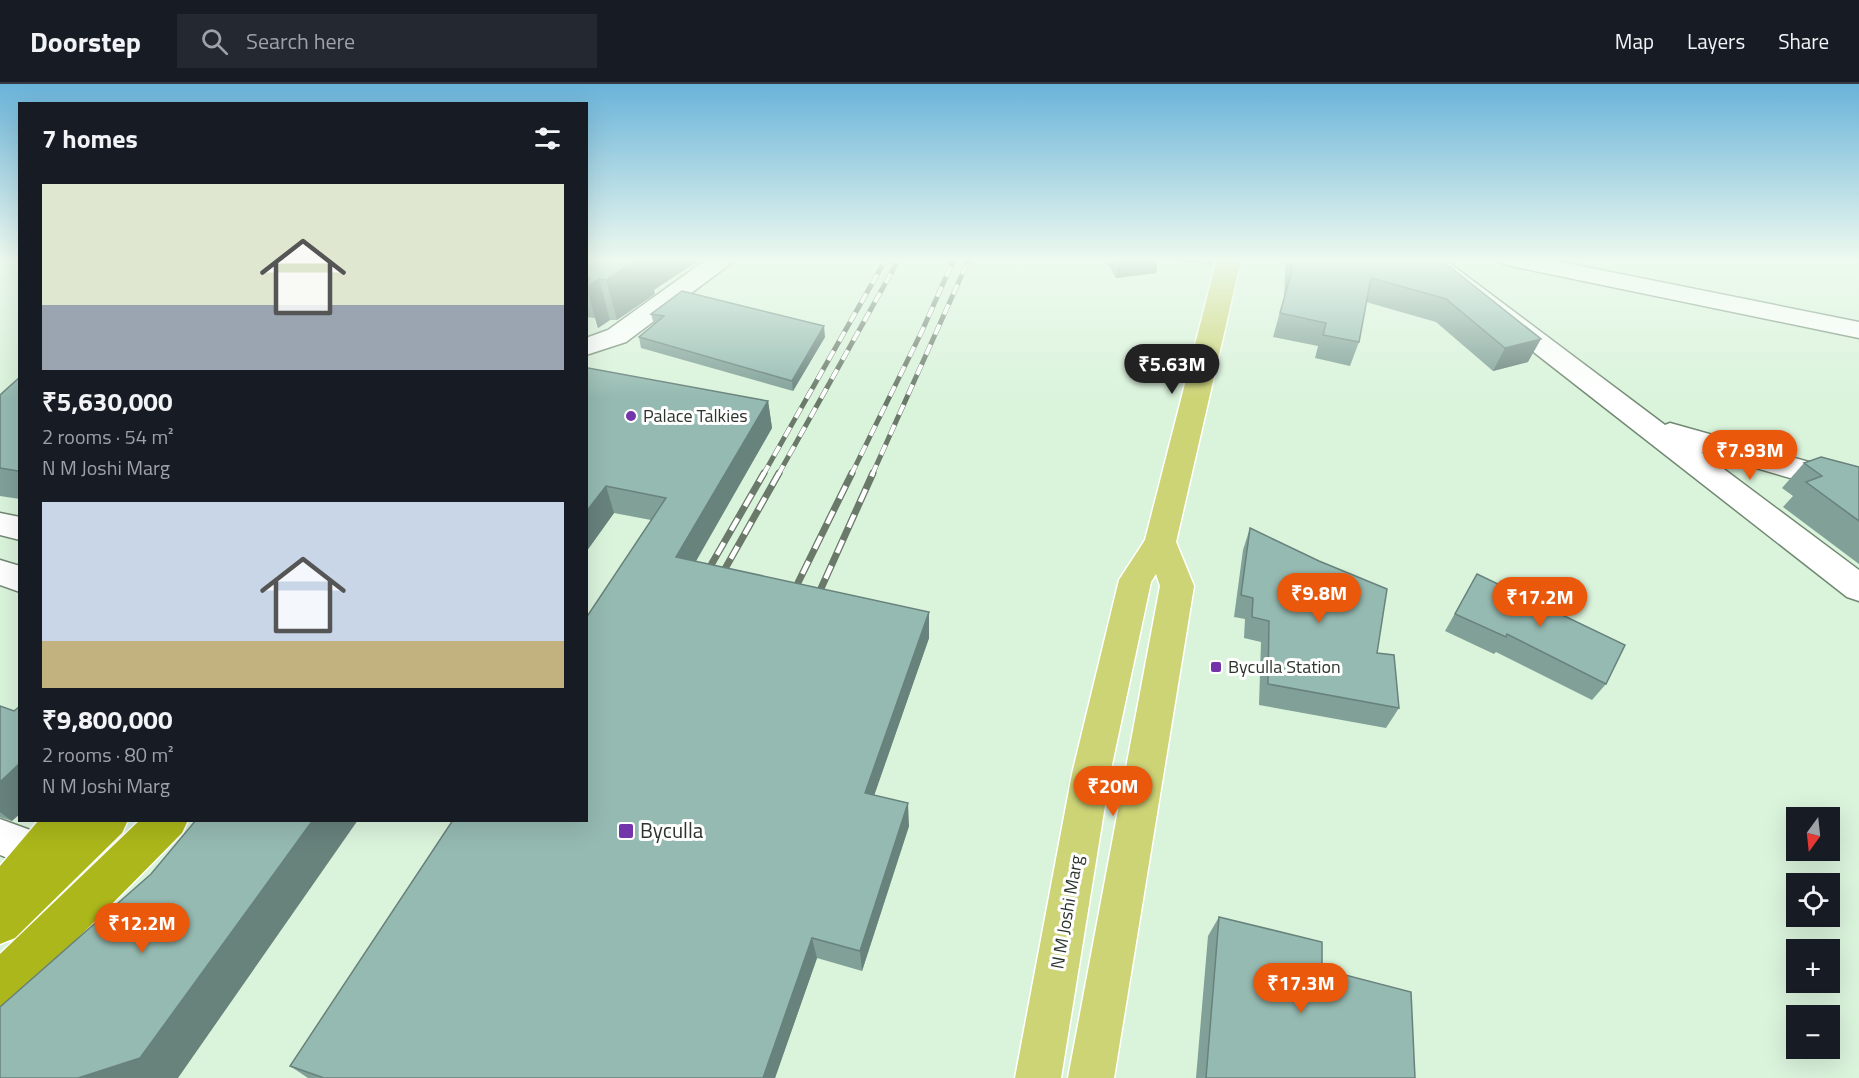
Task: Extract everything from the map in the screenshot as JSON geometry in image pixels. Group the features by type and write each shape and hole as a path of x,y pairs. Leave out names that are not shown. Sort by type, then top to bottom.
{"highway":[{"path":"0,923 52,857 64,822"},
{"path":"0,897 52,857 105,822"},
{"path":"0,986 166,822"}],"main road":[{"name":"N M Joshi Marg","path":"1038,1078 1092,774 1135,580 1160,542 1218,305"},
{"path":"1091,1078 1177,586 1160,542"}],"street":[{"path":"588,346 617,336 659,305"},
{"path":"1490,305 1859,588"},
{"path":"1738,305 1859,330"},
{"path":"1653,429 1859,487"},
{"path":"0,524 18,529"},
{"path":"0,572 18,579"},
{"path":"0,837 52,857"}],"building":[{"path":"663,305 740,305 824,326 792,381 639,337 664,316 651,314"},
{"path":"1282,305 1366,305 1359,342 1323,335 1326,323 1280,313"},
{"path":"1454,305 1499,305 1541,339 1505,348"},
{"path":"588,368 768,401 676,557 929,612 865,793 908,803 860,951 812,938 763,1078 324,1078 290,1066 452,822 588,822 588,615 666,498 606,486 588,509"},
{"path":"18,379 18,471 0,468 0,395"},
{"path":"1821,457 1859,467 1859,521 1806,482 1822,476 1804,463"},
{"path":"1250,528 1319,561 1387,589 1377,653 1394,655 1399,708 1268,684 1269,621 1252,617 1253,598 1241,595"},
{"path":"1477,574 1625,645 1606,684 1507,634 1506,637 1455,614"},
{"path":"0,706 14,711 18,708 18,765 0,782"},
{"path":"194,822 312,822 140,1058 78,1078 0,1078 0,1007 151,874"},
{"path":"1219,917 1322,942 1322,969 1411,992 1415,1078 1206,1078"}],"railway":[{"path":"763,475 860,305"},
{"path":"778,475 873,305"},
{"path":"851,475 933,305"},
{"path":"872,475 948,305"},
{"path":"703,579 764,473"},
{"path":"717,583 779,473"},
{"path":"790,599 852,473"},
{"path":"814,604 873,473"}],"place":[{"name":"Palace Talkies","path":"631,416"},
{"name":"Byculla Station","path":"1216,667"},
{"name":"Byculla","path":"626,831"}]}
